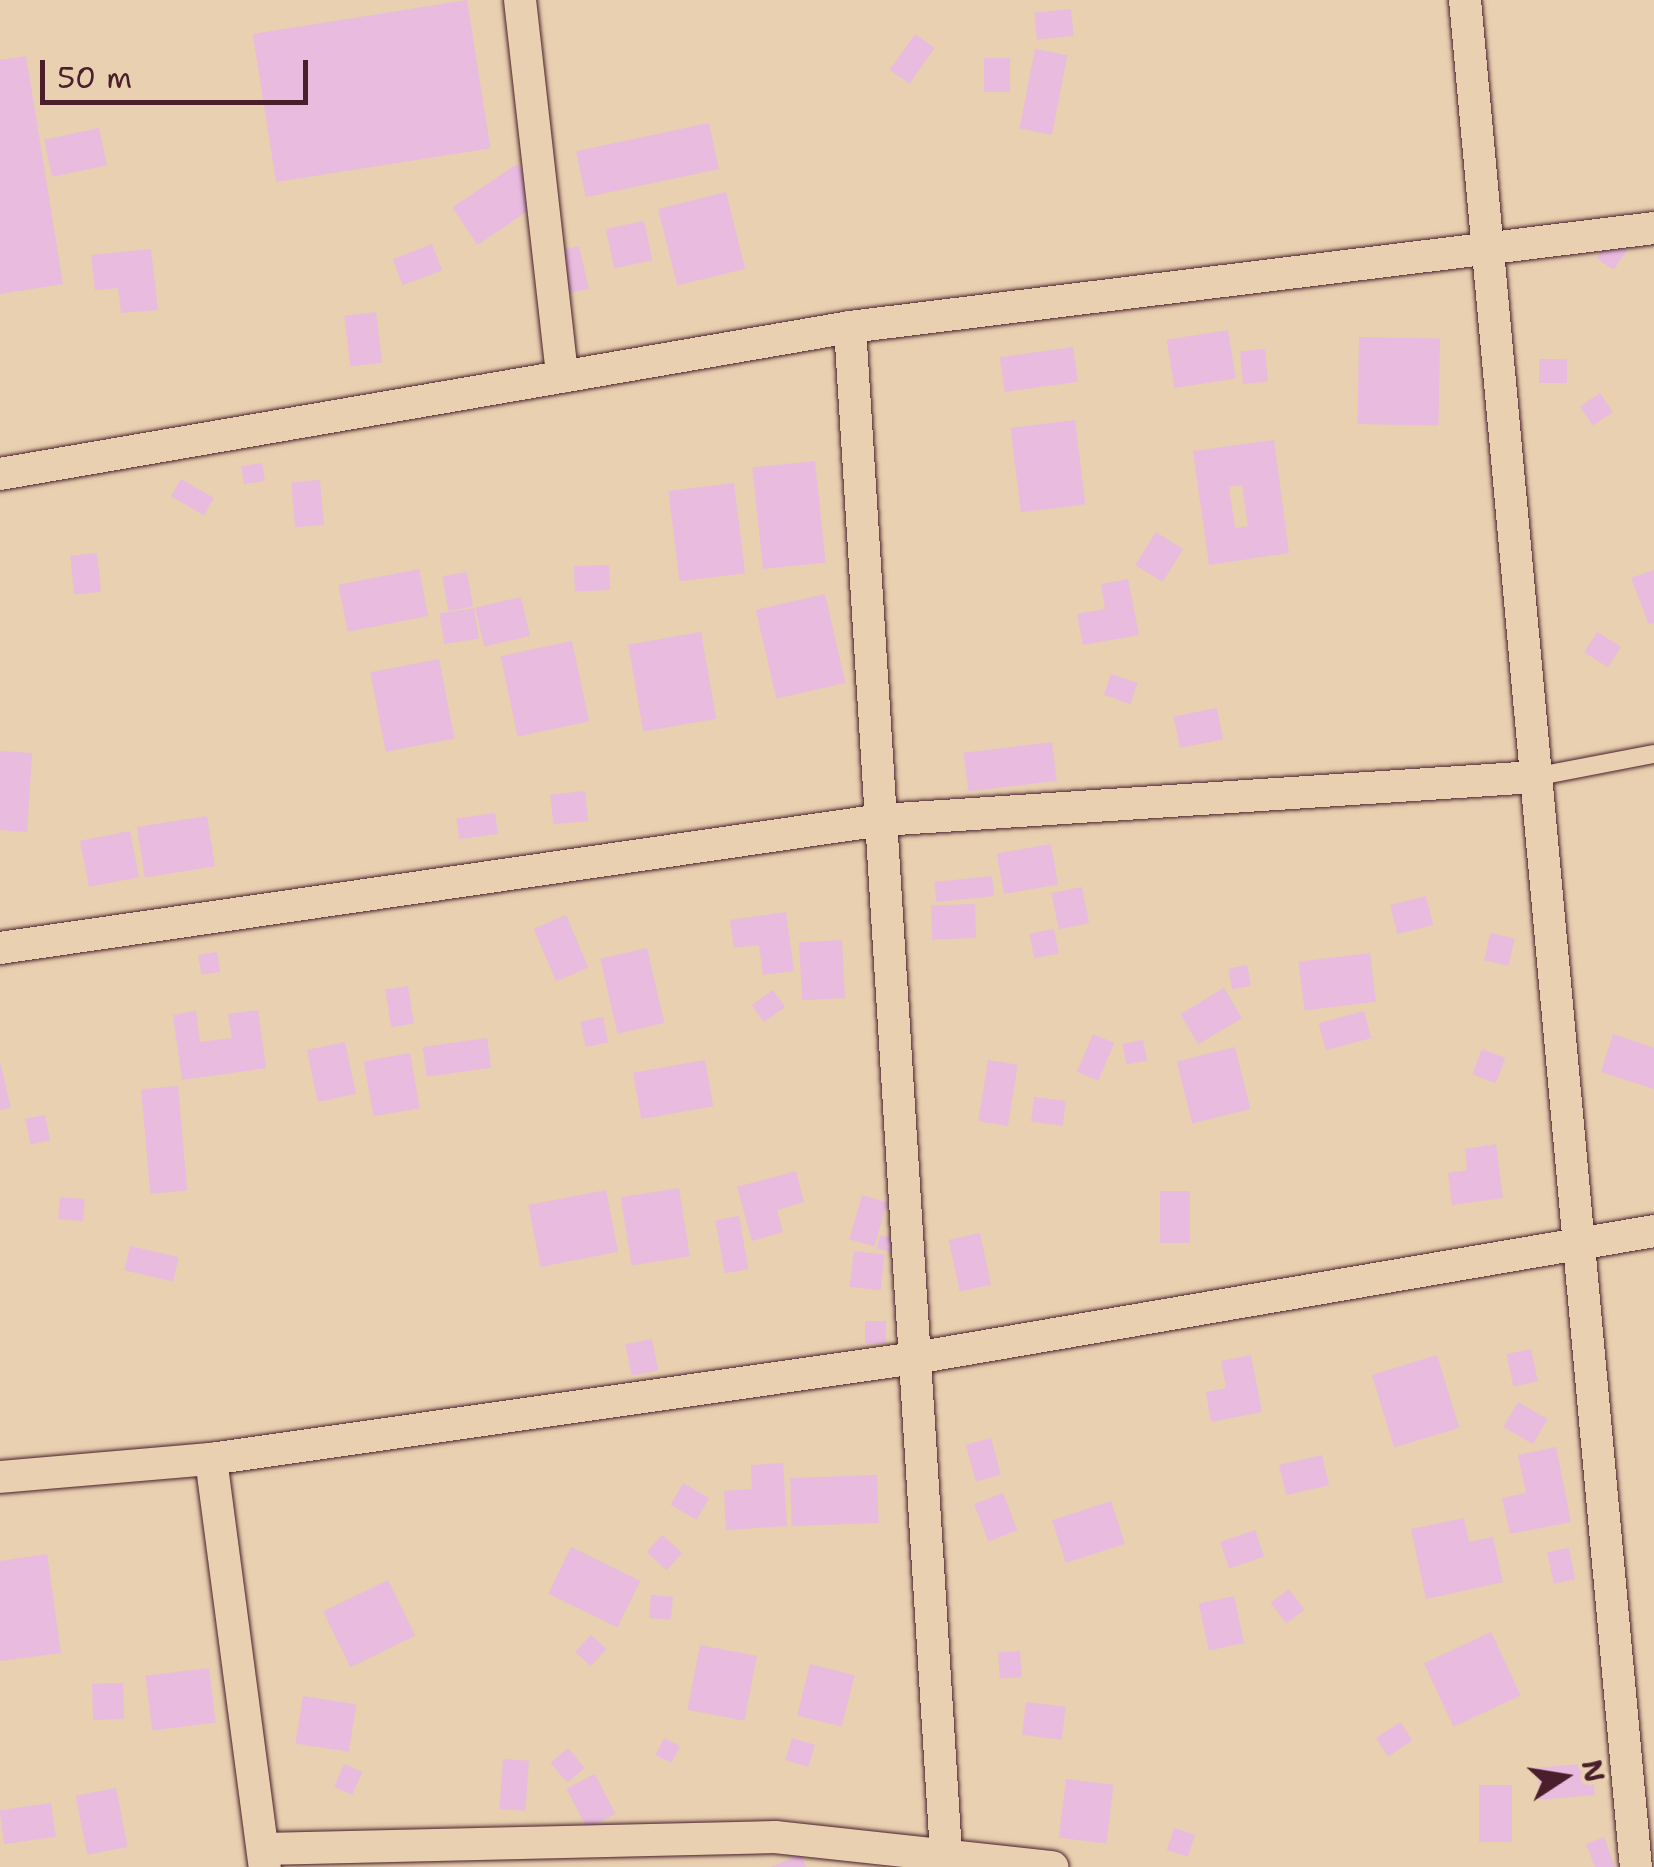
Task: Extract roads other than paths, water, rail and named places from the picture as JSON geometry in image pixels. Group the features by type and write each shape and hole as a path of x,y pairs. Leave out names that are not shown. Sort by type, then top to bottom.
{"street":[{"path":"520,0 562,378"},
{"path":"1465,0 1636,1867"},
{"path":"0,474 850,327 1654,228"},
{"path":"850,327 947,1859"},
{"path":"0,948 882,820 1534,777"},
{"path":"0,1476 211,1459 915,1358 1654,1231"},
{"path":"211,1459 264,1858 775,1836 947,1859 1052,1867"}],"lane":[{"path":"1534,777 1654,754"}]}
